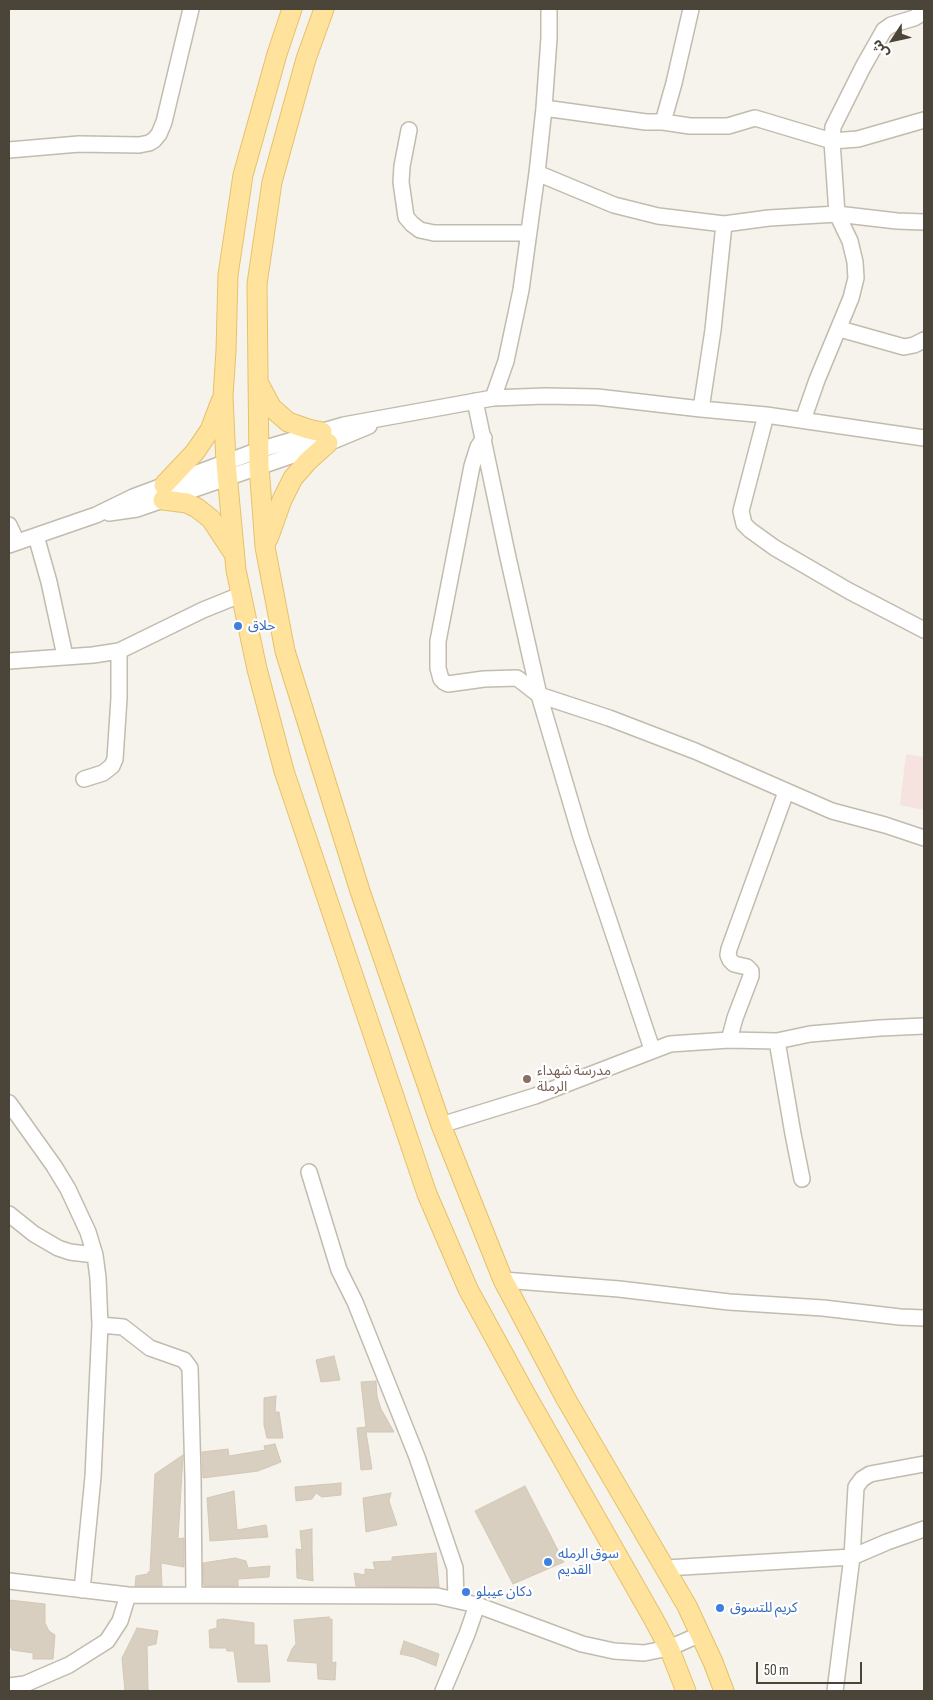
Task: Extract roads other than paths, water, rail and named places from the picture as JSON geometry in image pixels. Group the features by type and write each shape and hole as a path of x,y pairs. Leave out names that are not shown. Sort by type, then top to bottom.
{"main road":[{"path":"292,9 277,54 243,175 228,274 223,396 227,470 234,555 240,595 256,669 284,771 427,1194 468,1289 669,1648 686,1691"},
{"path":"324,9 306,59 272,182 257,284 259,458 266,547 285,651 360,891 441,1125 503,1280 566,1399 666,1568 701,1634 724,1691"},
{"path":"257,381 272,408 288,422 325,437 293,478 282,500 266,547"},
{"path":"223,396 210,430 164,493 198,508 211,520 234,555"}],"street":[{"path":"9,150 79,144 139,145 154,140 164,122 191,9"},
{"path":"494,398 506,361 521,290 544,108 549,9"},
{"path":"663,122 691,9"},
{"path":"803,420 817,380 840,329 856,278 855,262 850,241 837,214 832,142 833,127 884,30 891,25 914,18 924,12"},
{"path":"544,108 690,126 728,126 754,118 786,126 832,142 858,139 924,120"},
{"path":"409,130 401,182 402,200 406,217 412,224 420,230 434,233 528,233"},
{"path":"537,173 614,205 658,216 724,224 769,218 837,214 924,222"},
{"path":"700,410 713,330 724,224"},
{"path":"840,329 904,347 924,340"},
{"path":"9,525 13,544 96,515 133,497 164,493 259,458 325,437 344,425 494,398 597,397 700,410 766,415 924,438"},
{"path":"475,401 539,695 581,837 652,1050"},
{"path":"766,415 742,511 744,524 776,548 849,591 924,630"},
{"path":"484,438 478,447 472,466 438,641 438,668 441,679 447,684 513,678 520,680 539,695 609,718 686,747 832,811 924,838"},
{"path":"36,536 49,582 65,656"},
{"path":"9,661 93,655 118,651 203,610 240,595"},
{"path":"84,779 103,773 112,766 115,759 119,698 118,651"},
{"path":"729,1040 751,976 751,971 747,967 734,964 730,960 728,955 729,949 786,792"},
{"path":"441,1125 535,1096 670,1044 729,1040 777,1041 810,1034 924,1026"},
{"path":"777,1041 802,1179"},
{"path":"9,1103 68,1189 88,1232 95,1255 100,1298 100,1325 93,1476 82,1590"},
{"path":"309,1172 338,1270 355,1302 373,1346 439,1520 455,1568 456,1599"},
{"path":"9,1214 34,1234 58,1248 70,1252 95,1255"},
{"path":"503,1280 618,1289 729,1302 823,1308 900,1318 924,1318"},
{"path":"100,1325 123,1327 150,1348 184,1360 190,1368 194,1478 194,1595"},
{"path":"835,1691 852,1557 856,1487 862,1479 870,1474 924,1464"},
{"path":"666,1568 852,1557 924,1529"},
{"path":"9,1581 128,1595 437,1596 477,1605 582,1644 614,1652 644,1653 669,1648 701,1634"},
{"path":"9,1686 25,1684 69,1665 107,1641 120,1621 128,1595"},
{"path":"443,1691 477,1605"}],"place":[{"name":"حلاق","path":"238,626"},
{"name":"مدرسة شهداء الرملة","path":"527,1079"},
{"name":"سوق الرمله القديم","path":"548,1562"},
{"name":"دكان عيبلو","path":"466,1592"},
{"name":"كريم للتسوق","path":"720,1608"}]}
